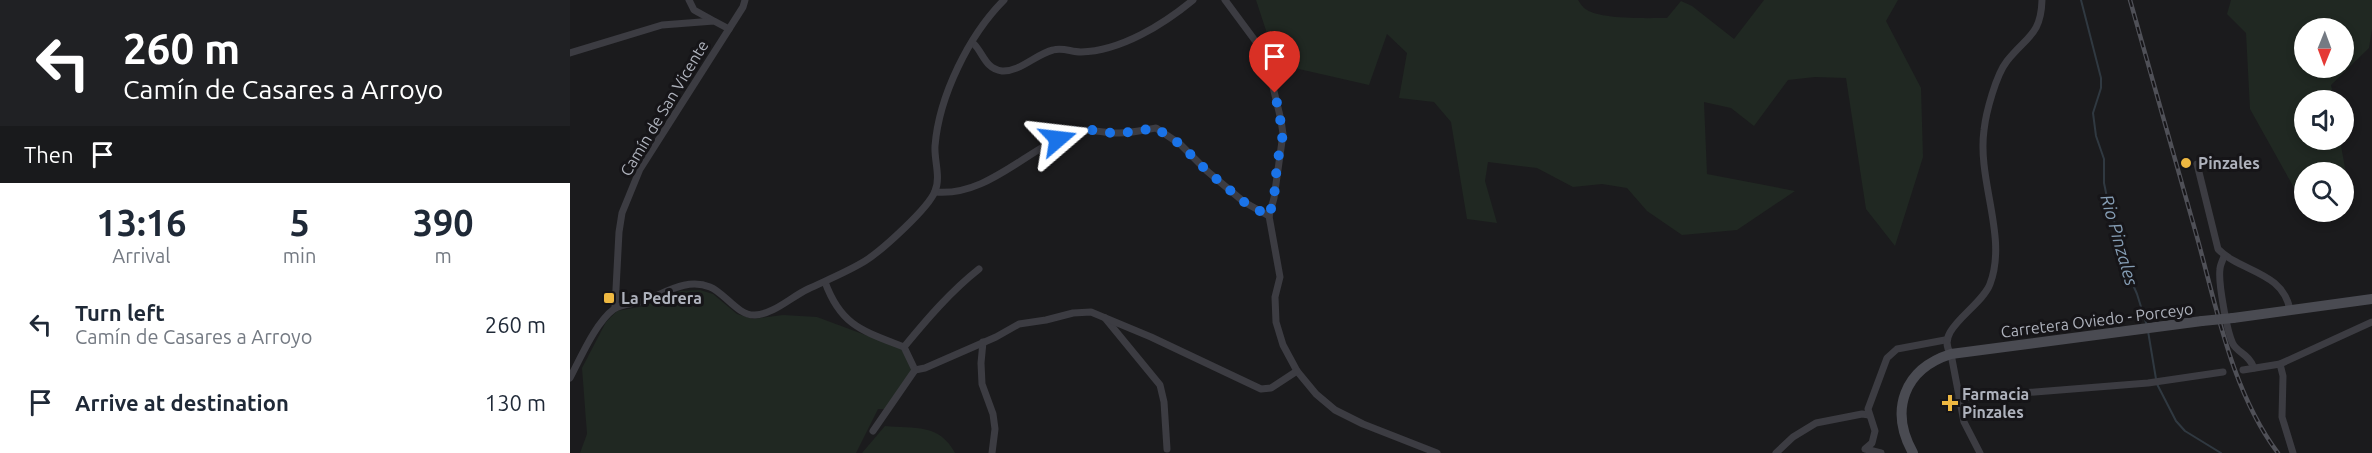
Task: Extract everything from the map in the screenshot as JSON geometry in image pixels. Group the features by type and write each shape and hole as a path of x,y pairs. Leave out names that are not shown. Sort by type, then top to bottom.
{"main road":[{"name":"Carretera Oviedo - Porceyo","path":"1913,453 1901,419 1905,394 1916,374 1938,358 1952,354 2372,299"}],"street":[{"path":"689,0 694,10 729,29"},
{"name":"Camín de San Vicente","path":"615,308 619,232 629,195 640,169 743,7 745,0"},
{"path":"570,378 603,321 615,308 642,302 676,286 693,284 719,291 742,311 752,316 765,314 866,261 879,251 923,209 935,192 938,180 935,147 942,108 955,73 987,20 1004,0"},
{"path":"973,43 993,68 1002,71 1012,69 1052,50 1063,49 1079,52 1104,48 1125,41 1163,22 1193,0"},
{"path":"1225,0 1265,54 1281,120 1283,134 1274,198 1269,216 1280,277 1275,297 1276,322 1283,345 1297,371 1316,394 1335,410 1363,424 1437,453"},
{"path":"1980,453 1964,422 1952,354 1947,348 1946,340 1953,327 1982,298 1989,286 1996,253 1985,183 1983,147 1985,122 2001,70 2039,24 2042,0"},
{"path":"570,53 649,27 714,21"},
{"path":"935,192 946,193 964,189 1006,171 1058,139 1076,131 1094,130 1117,134 1156,128 1180,144 1207,171 1244,202 1269,216"},
{"path":"2197,164 2218,249 2224,256 2272,281 2289,300 2290,310"},
{"path":"2224,256 2219,270 2225,313 2232,341 2235,347 2249,357 2254,368"},
{"path":"904,347 965,280 979,269"},
{"path":"825,282 842,316 863,331 904,347 915,370"},
{"path":"873,431 915,370 925,368 1019,324 1073,313 1091,312 1105,317 1260,389 1270,388 1297,371"},
{"path":"1105,317 1160,385 1164,402 1167,449"},
{"path":"2243,370 2280,364 2372,322"},
{"path":"1862,451 1872,443 1875,432 1868,409 1887,358 1897,349 1946,340"},
{"path":"982,342 982,384 993,414 995,429 992,453"},
{"path":"2280,364 2283,376 2282,417 2293,453"},
{"path":"1959,398 2148,383 2223,372"},
{"path":"1776,453 1794,437 1816,423 1862,414 1869,415"},
{"path":"1862,451 1881,453"}],"shaded area":[{"path":"1256,0 1578,0 1584,8 1591,12 1624,18 1667,18 1681,1 1692,6 1734,39 1764,0 1898,0 1886,21 1921,88 1923,157 1895,246 1866,209 1846,78 1815,77 1788,80 1754,126 1731,108 1704,102 1707,174 1795,191 1737,230 1682,235 1647,211 1627,188 1602,184 1573,187 1537,168 1488,162 1485,181 1497,223 1467,219 1451,122 1434,102 1399,98 1407,53 1387,34 1369,85 1277,64"},
{"path":"2231,0 2372,0 2372,29 2369,48 2354,63 2354,18 2294,18 2294,78 2338,78 2331,85 2332,90 2294,90 2294,150 2342,150 2344,162 2294,162 2294,188 2250,109 2246,33 2227,14"},
{"path":"700,290 713,294 737,314 753,319 783,315 817,317 903,349 912,369 885,409 878,409 856,453 580,453 587,434 582,368 606,322 617,311 644,306 680,291"},
{"path":"885,426 925,429 934,432 949,443 955,453 862,453"}],"waterway":[{"name":"Rio Pinzales","path":"2081,0 2101,78 2101,88 2093,113 2096,136 2104,159 2104,183 2110,212 2121,238 2121,257 2137,294 2147,326"},
{"name":"Rio Pinzales","path":"2148,331 2156,379"},
{"name":"Rio Pinzales","path":"2157,384 2176,421 2185,431 2221,453"}],"railway":[{"path":"2130,0 2219,321 2237,377 2262,429 2278,453"}],"place":[{"name":"Pinzales","path":"2186,163"},
{"name":"La Pedrera","path":"609,298"},
{"name":"Farmacia Pinzales","path":"1950,403"}],"route":[{"path":"1058,139 1076,131 1094,130 1117,134 1156,128 1180,144 1207,171 1244,202 1269,216 1274,198 1283,134 1275,93"}]}
